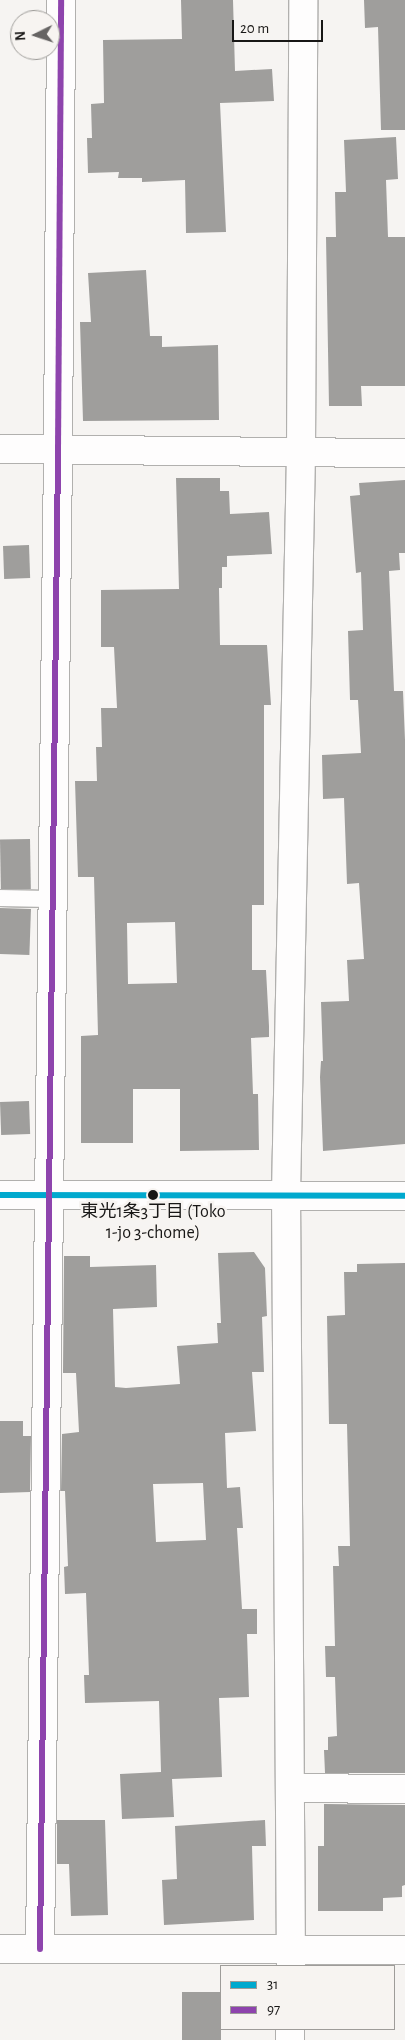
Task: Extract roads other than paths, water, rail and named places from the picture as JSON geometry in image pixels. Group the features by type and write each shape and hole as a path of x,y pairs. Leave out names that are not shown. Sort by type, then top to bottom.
{"street":[{"path":"40,1950 50,1195 61,0"},
{"path":"291,1958 286,1194 301,451 303,0"},
{"path":"0,450 405,453"},
{"path":"0,1195 286,1194 405,1196"},
{"path":"290,1788 405,1789"},
{"path":"0,1949 291,1958 405,1950"}],"lane":[{"path":"0,898 53,898"}],"place":[{"name":"東光1条3丁目 (Toko 1-jo 3-chome)","path":"153,1195"}]}
